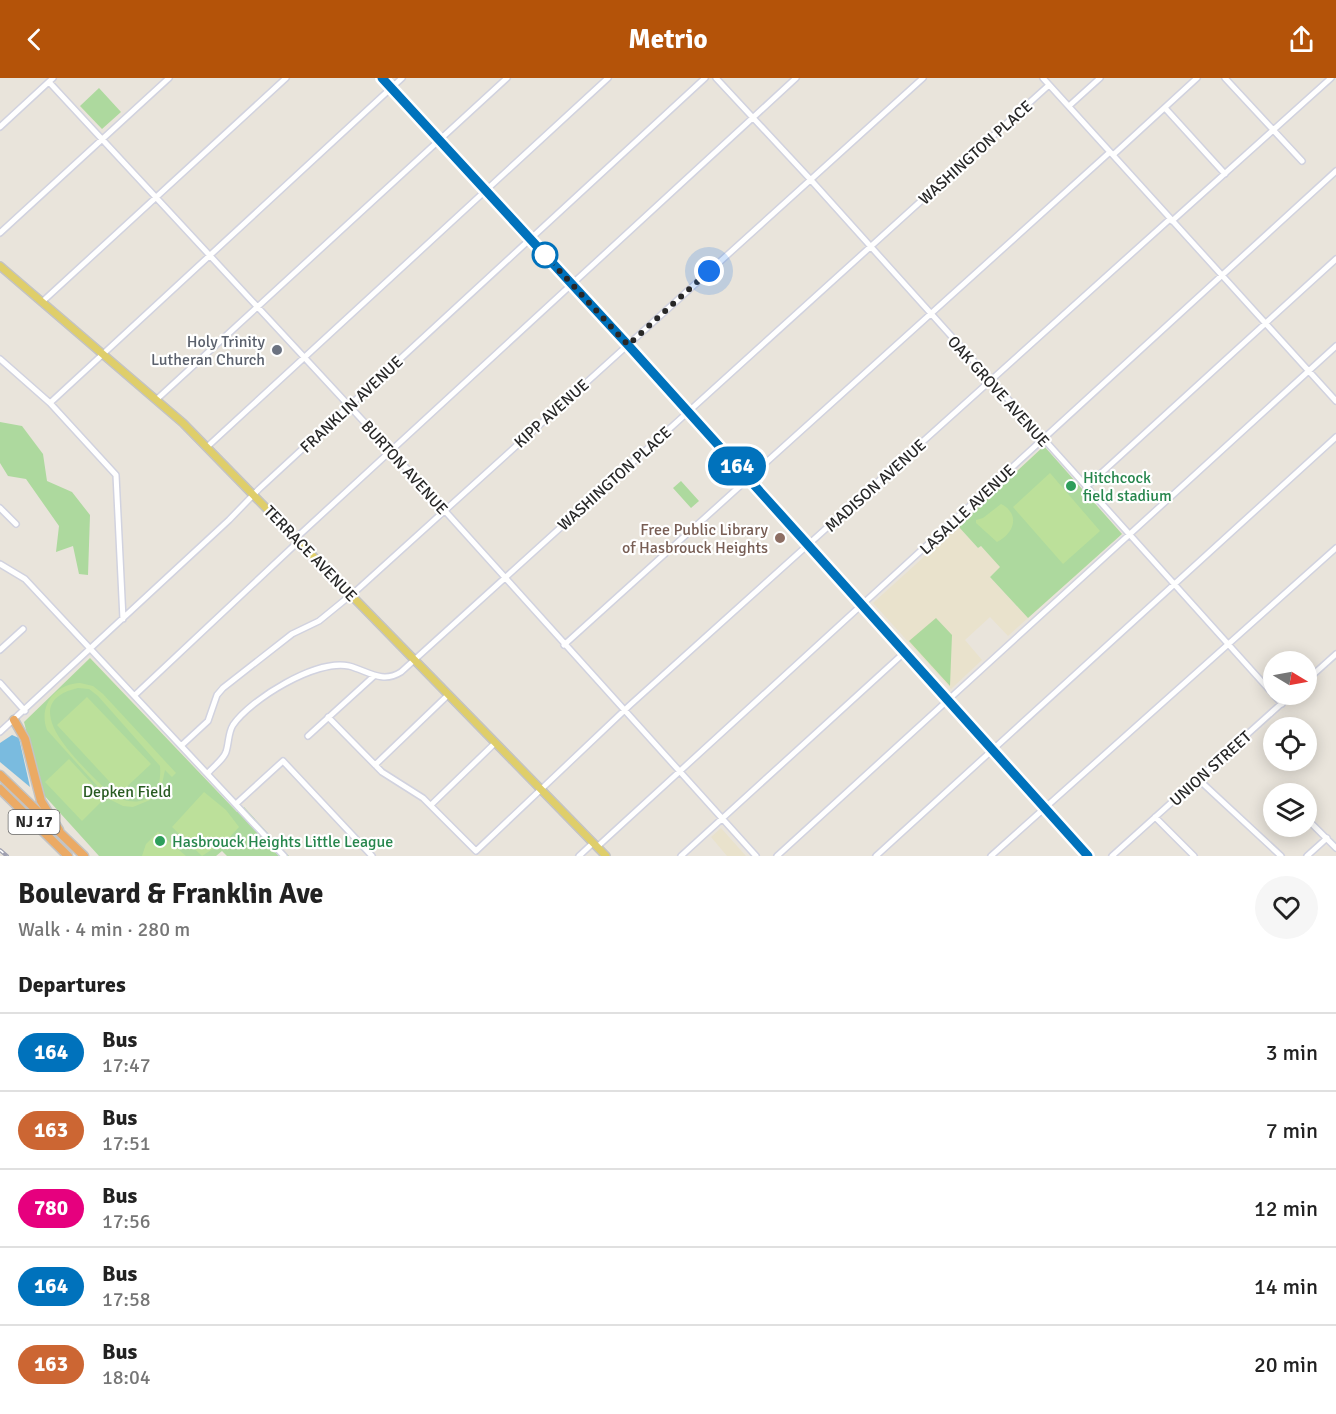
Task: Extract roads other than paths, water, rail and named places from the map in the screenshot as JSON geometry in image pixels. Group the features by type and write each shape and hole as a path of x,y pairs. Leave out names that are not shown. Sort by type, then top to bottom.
{"highway":[{"path":"14,720 25,739 41,801 59,830"},
{"name":"NJ 17","path":"0,775 84,856"},
{"name":"NJ 17","path":"0,789 68,856"}],"main road":[{"name":"TERRACE AVENUE","path":"0,266 156,400 207,447 606,856"}],"street":[{"path":"0,233 169,78"},
{"path":"42,302 286,78"},
{"path":"382,78 628,345 1088,856"},
{"path":"50,403 402,78"},
{"path":"156,400 507,78"},
{"path":"207,447 608,78"},
{"name":"FRANKLIN AVENUE","path":"0,732 705,78"},
{"name":"OAK GROVE AVENUE","path":"716,78 810,179 1263,683"},
{"path":"135,695 391,451 796,78"},
{"name":"KIPP AVENUE","path":"182,745 208,720 217,695 223,688 292,634 319,621 351,594 923,78"},
{"path":"1043,78 1336,401"},
{"path":"1069,106 1100,78"},
{"path":"564,645 930,314 1197,78"},
{"path":"1225,78 1302,161"},
{"name":"MADISON AVENUE","path":"431,805 476,851 539,788 1274,130 1323,81 1331,78"},
{"path":"0,128 51,80"},
{"name":"BURTON AVENUE","path":"51,80 102,140 157,196 391,451 441,513 504,577 756,856"},
{"name":"WASHINGTON PLACE","path":"308,736 374,676 384,678 396,675 1049,85"},
{"path":"1165,108 1225,174"},
{"name":"LASALLE AVENUE","path":"579,856 595,845 679,771 1336,171"},
{"path":"1086,487 1336,259"},
{"path":"777,856 1336,346"},
{"path":"0,359 50,403 118,479 123,619"},
{"path":"876,856 1336,437"},
{"path":"0,508 16,524"},
{"path":"991,856 1229,646 1336,548"},
{"path":"0,564 25,579 237,803 284,856"},
{"path":"0,650 22,629"},
{"path":"681,856 905,652"},
{"path":"1317,671 1336,654"},
{"path":"208,773 225,754 231,730 237,721 257,704 297,677 338,665 374,676"},
{"path":"0,683 25,711"},
{"path":"375,765 448,695"},
{"name":"UNION STREET","path":"1112,856 1281,705"},
{"path":"328,717 375,765 431,805 495,743"},
{"path":"237,803 283,761 372,856"},
{"path":"1198,779 1281,856"},
{"path":"1155,817 1194,856"},
{"path":"1317,829 1336,848"},
{"path":"1307,856 1336,837"}],"water":[{"path":"12,735 19,738 30,787 0,762 0,743"}],"railway":[{"path":"0,850 7,856"}],"place":[{"name":"Holy Trinity Lutheran Church","path":"277,350"},
{"name":"Hitchcock field stadium","path":"1071,486"},
{"name":"Free Public Library of Hasbrouck Heights","path":"780,538"},
{"name":"Hasbrouck Heights Little League","path":"160,841"}],"park label":[{"name":"Depken Field","path":"127,791"}]}
